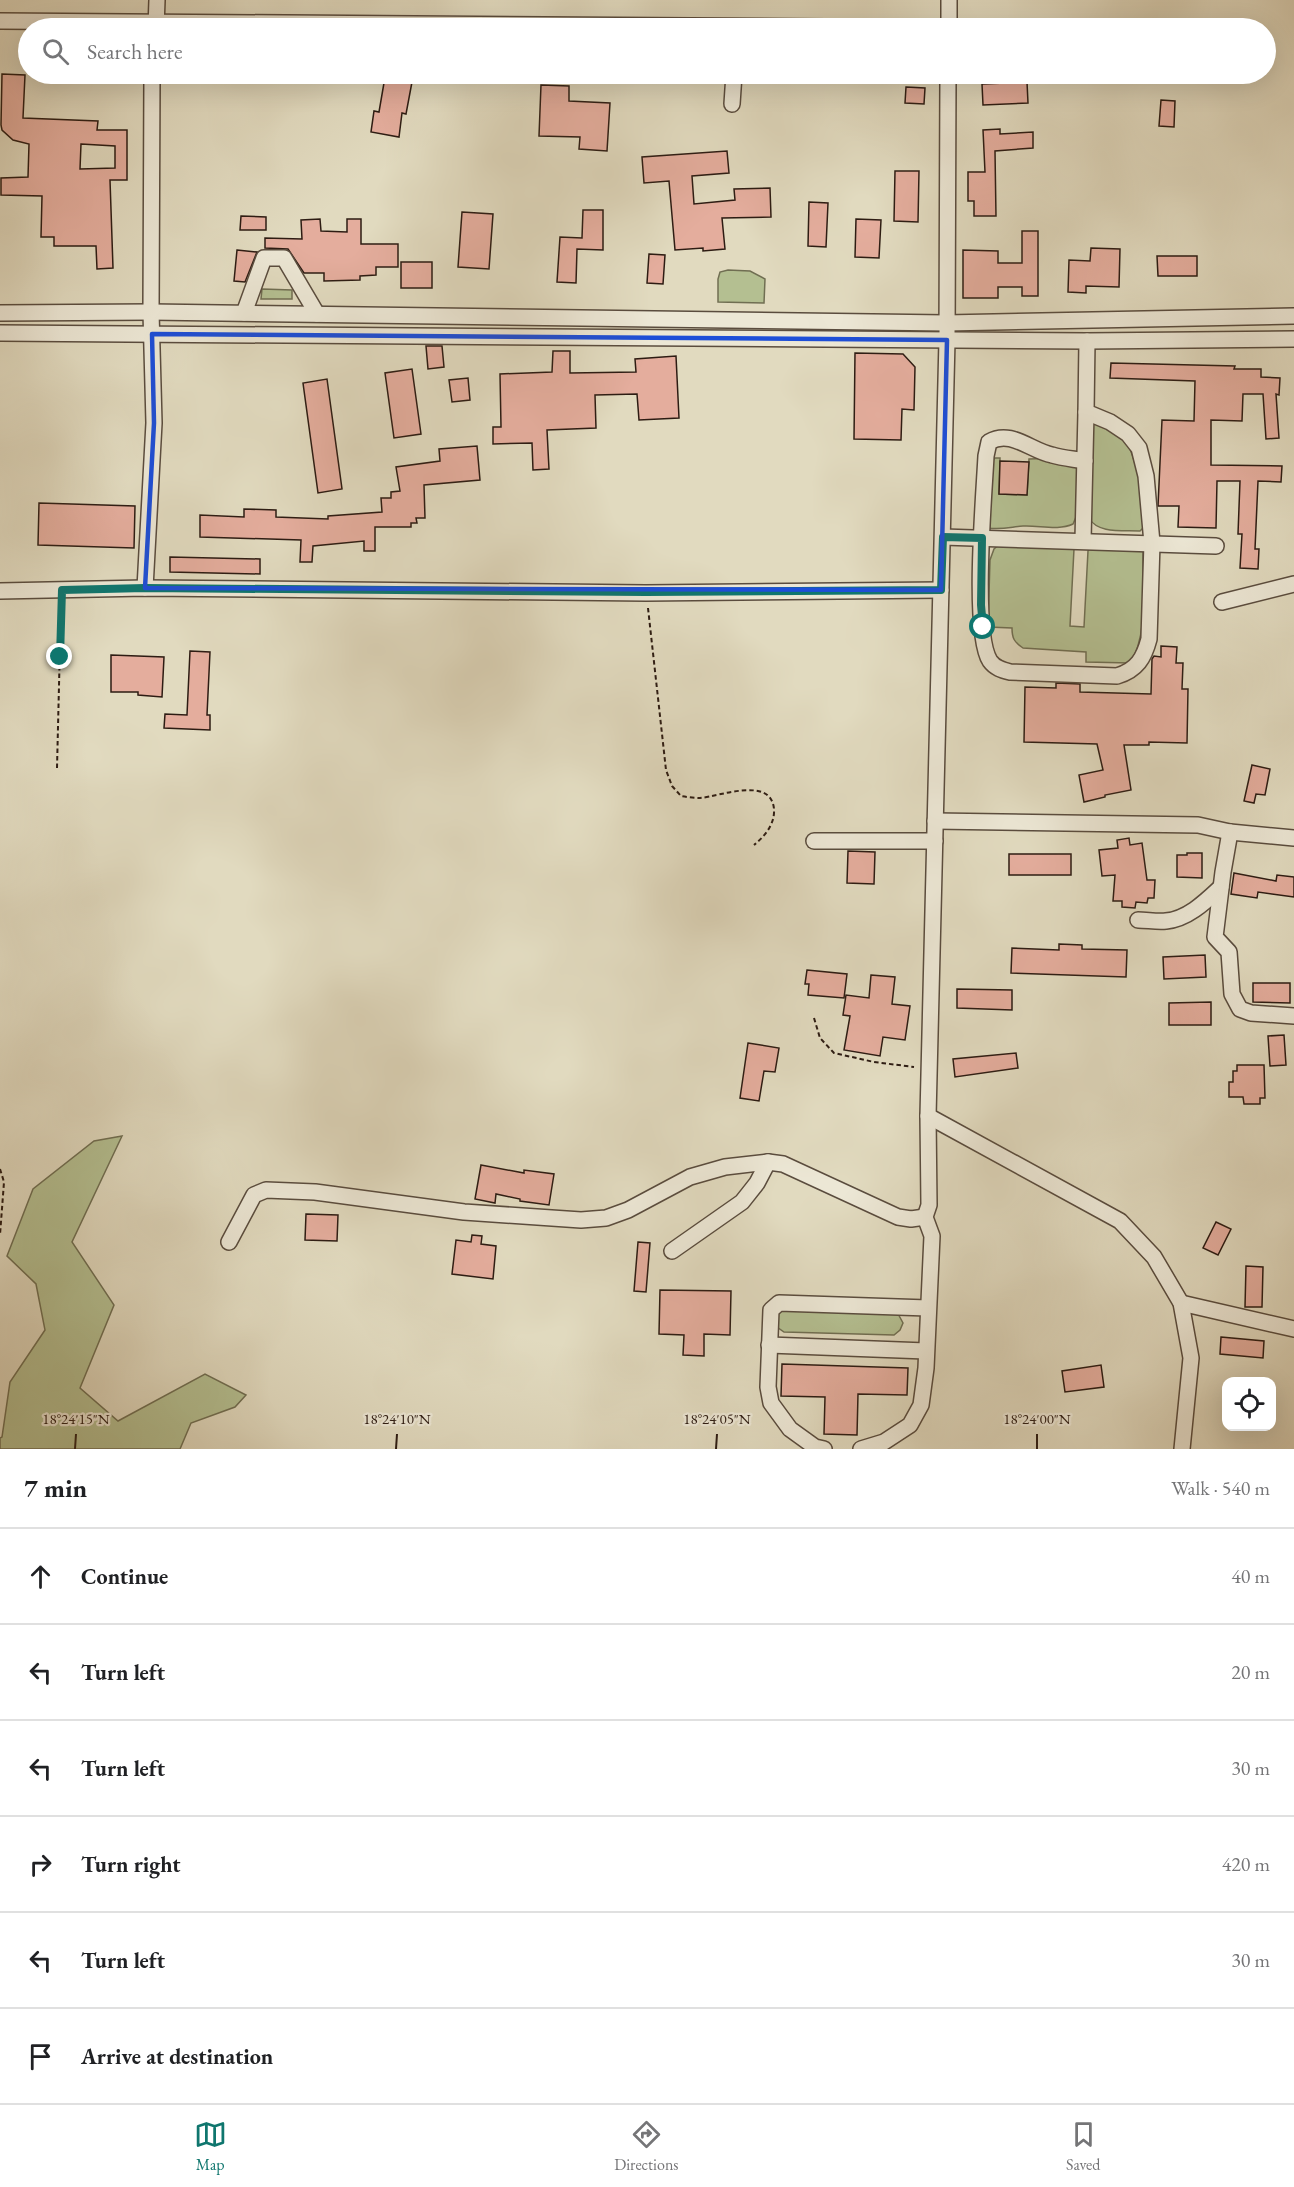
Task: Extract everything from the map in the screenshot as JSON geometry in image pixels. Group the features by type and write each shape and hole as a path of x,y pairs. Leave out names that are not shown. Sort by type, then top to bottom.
{"street":[{"path":"156,18 157,0"},
{"path":"949,0 949,18"},
{"path":"0,21 18,21"},
{"path":"145,588 154,423 151,312 152,84"},
{"path":"732,104 733,84"},
{"path":"861,1449 884,1442 910,1425 921,1405 926,1368 932,1236 925,1217 929,1205 928,1116 947,340 948,84"},
{"path":"244,313 264,258 284,258 317,314"},
{"path":"0,312 244,313 946,323 1294,316"},
{"path":"0,333 1088,341 1294,339"},
{"path":"1083,540 1088,341"},
{"path":"1085,460 1050,455 1002,437 989,442 986,456 981,605 985,650 991,663 999,669 1010,672 1118,676 1129,672 1145,654 1149,639 1152,543 1146,476 1139,448 1128,434 1110,422 1086,412"},
{"path":"943,537 1216,546"},
{"path":"1222,602 1294,584"},
{"path":"0,591 145,588 646,592 941,590"},
{"path":"935,821 1198,825 1230,832 1294,838"},
{"path":"1230,832 1215,937 1229,952 1232,994 1240,1009 1251,1013 1294,1016"},
{"path":"813,841 935,841"},
{"path":"1138,920 1167,921 1187,914 1221,887"},
{"path":"928,1116 1120,1221 1154,1257 1180,1303 1191,1358 1182,1449"},
{"path":"229,1242 254,1195 266,1190 315,1192 464,1212 581,1220 606,1218 628,1210 690,1178 725,1167 768,1162 783,1164 898,1217 911,1219 925,1217"},
{"path":"672,1251 742,1202 757,1183 768,1162"},
{"path":"824,1449 815,1447 790,1429 771,1403 768,1387 771,1310 779,1303 928,1308"},
{"path":"1180,1303 1294,1329"},
{"path":"769,1345 926,1351"}],"path":[{"path":"57,768 62,590"},
{"path":"646,592 666,770 672,786 681,796 698,798 754,789 766,794 773,803 774,818 763,837 754,845"},
{"path":"814,1017 820,1038 834,1053 874,1062 929,1068"},
{"path":"0,1169 4,1182 0,1235"}],"highlighted area":[{"path":"152,334 947,340 941,590 145,588 154,423"}],"green space":[{"path":"750,271 765,279 764,303 718,302 720,272"},
{"path":"262,289 292,290 292,299 261,299"},
{"path":"1094,423 1124,436 1129,447 1143,503 1145,526 1140,531 1105,529 1098,527 1089,518"},
{"path":"995,458 1000,458 999,494 1027,495 1029,459 1055,459 1074,465 1078,469 1076,517 1073,524 1055,527 988,528 990,463"},
{"path":"1001,543 1071,543 1074,549 1070,626 1084,627 1088,551 1092,544 1138,548 1143,552 1142,624 1136,652 1130,663 1086,662 1086,652 1023,648 1014,640 1012,628 988,627 990,560 994,549"},
{"path":"122,1136 72,1242 114,1305 80,1388 118,1421 205,1374 246,1395 235,1407 191,1423 180,1449 0,1449 10,1382 45,1330 36,1284 7,1256 33,1189 94,1141"},
{"path":"781,1310 897,1312 903,1323 894,1335 784,1332 777,1327 776,1316"}],"building":[{"path":"2,74 18,75 18,84 25,84 23,118 98,121 97,130 127,130 127,180 110,180 113,268 97,269 96,246 54,246 54,237 41,237 42,196 1,195 1,178 28,177 29,144 13,140 2,130","holes":["81,144 115,146 115,168 80,169"]},
{"path":"384,84 412,84 406,114 402,113 399,137 371,132 374,111 379,112"},
{"path":"982,84 1027,84 1028,103 983,105"},
{"path":"541,85 569,86 569,101 610,103 607,151 579,149 580,137 539,136"},
{"path":"906,87 925,88 924,104 905,103"},
{"path":"1161,100 1175,101 1174,127 1159,126"},
{"path":"1000,129 1000,134 1033,132 1033,148 995,151 996,216 974,216 974,201 968,201 968,172 985,172 983,130"},
{"path":"727,151 729,173 692,176 694,204 735,200 734,189 770,188 771,217 722,218 725,249 675,250 669,181 644,183 642,157"},
{"path":"895,171 919,171 918,222 894,221"},
{"path":"809,202 828,203 826,247 808,246"},
{"path":"583,210 603,210 603,250 577,249 576,283 557,282 560,237 582,238"},
{"path":"462,212 493,214 489,269 458,267"},
{"path":"241,216 266,217 266,230 240,230"},
{"path":"320,219 321,231 347,232 347,219 361,219 361,244 398,244 398,267 376,267 376,275 360,276 360,280 324,281 324,273 304,273 288,249 265,248 265,238 302,239 301,220"},
{"path":"856,219 881,220 879,258 855,257"},
{"path":"1022,231 1038,231 1038,296 1022,296 1022,287 998,287 998,298 963,298 963,250 998,251 998,263 1022,263"},
{"path":"1091,248 1120,249 1119,287 1086,286 1086,293 1068,292 1069,260 1090,261"},
{"path":"237,250 257,252 245,282 234,281"},
{"path":"649,254 665,255 663,284 647,283"},
{"path":"1157,256 1197,256 1197,276 1158,276"},
{"path":"401,262 432,262 432,288 401,288"},
{"path":"426,346 442,346 444,367 428,369"},
{"path":"553,351 570,351 570,373 636,372 635,359 676,356 679,418 639,420 637,394 595,395 596,428 547,430 549,469 533,470 532,443 493,444 493,427 501,427 500,374 552,372"},
{"path":"855,353 903,354 915,367 914,410 902,409 901,440 854,439"},
{"path":"1111,363 1235,366 1234,369 1261,369 1261,377 1280,378 1279,395 1276,394 1279,438 1266,439 1263,394 1243,394 1242,421 1211,420 1211,465 1282,466 1281,482 1258,481 1255,549 1259,549 1258,569 1240,568 1242,534 1238,534 1240,481 1217,481 1216,528 1178,527 1179,506 1158,506 1162,420 1194,421 1195,381 1110,378"},
{"path":"412,369 421,434 394,438 385,373"},
{"path":"468,378 470,400 452,402 449,380"},
{"path":"327,379 342,489 318,493 303,383"},
{"path":"477,446 480,480 424,485 425,518 416,518 417,523 411,523 411,527 375,527 375,551 364,551 364,541 313,546 312,562 300,562 301,540 200,537 200,515 244,517 244,509 276,510 276,517 328,519 328,516 382,512 381,498 391,498 391,492 400,491 396,467 440,461 439,449"},
{"path":"1000,461 1029,462 1027,495 999,494"},
{"path":"39,503 135,506 134,548 38,545"},
{"path":"170,557 260,559 260,574 170,572"},
{"path":"1161,646 1177,647 1176,663 1183,663 1182,689 1188,689 1187,743 1149,742 1149,745 1124,745 1131,790 1084,802 1079,775 1103,770 1097,744 1024,742 1025,687 1056,688 1056,683 1080,684 1080,692 1151,694 1152,659 1154,656 1161,657"},
{"path":"190,651 210,652 207,715 210,715 210,730 164,728 165,714 187,715"},
{"path":"111,655 164,657 162,697 138,695 138,692 111,692"},
{"path":"1252,765 1270,769 1265,795 1256,794 1254,803 1244,801"},
{"path":"1129,838 1130,845 1142,843 1147,880 1155,880 1154,898 1148,898 1147,903 1136,902 1135,908 1122,907 1122,901 1113,901 1115,875 1102,876 1099,850 1118,848 1117,840"},
{"path":"848,851 875,852 874,884 847,883"},
{"path":"1187,853 1202,853 1202,878 1177,877 1177,855 1187,855"},
{"path":"1009,854 1071,854 1071,875 1009,875"},
{"path":"1234,873 1276,881 1277,875 1294,877 1294,897 1258,892 1257,898 1231,894"},
{"path":"1059,944 1082,945 1082,949 1127,950 1126,977 1011,973 1012,948 1059,950"},
{"path":"1205,955 1206,977 1164,979 1163,957"},
{"path":"807,970 847,974 844,998 808,995 809,984 805,984"},
{"path":"871,975 895,977 892,1004 910,1006 905,1040 883,1037 880,1056 844,1050 850,1016 843,1015 846,995 869,998"},
{"path":"1253,983 1290,983 1290,1003 1253,1002"},
{"path":"957,989 1012,990 1012,1010 957,1008"},
{"path":"1211,1002 1211,1025 1169,1025 1169,1003"},
{"path":"1284,1035 1286,1065 1270,1066 1268,1036"},
{"path":"748,1043 779,1048 775,1072 764,1071 759,1101 740,1098"},
{"path":"1016,1053 1018,1068 955,1077 953,1059"},
{"path":"1237,1065 1264,1065 1265,1098 1260,1098 1260,1104 1244,1104 1243,1097 1229,1097 1229,1082 1233,1082 1233,1071 1237,1071"},
{"path":"481,1165 524,1173 524,1170 554,1174 549,1205 520,1201 520,1199 496,1194 495,1203 475,1199"},
{"path":"306,1214 338,1215 337,1241 305,1240"},
{"path":"1216,1222 1231,1229 1218,1255 1203,1248"},
{"path":"472,1235 482,1236 481,1244 496,1246 493,1279 452,1274 456,1240 471,1242"},
{"path":"638,1242 650,1243 646,1292 634,1291"},
{"path":"1246,1266 1263,1267 1262,1307 1245,1307"},
{"path":"660,1290 731,1291 730,1335 704,1334 704,1356 683,1355 684,1335 659,1334"},
{"path":"1221,1337 1264,1341 1263,1358 1220,1354"},
{"path":"782,1364 908,1368 907,1395 858,1394 857,1435 824,1434 825,1397 781,1396"},
{"path":"1101,1365 1104,1387 1065,1392 1062,1371"}],"route":[{"path":"60,657 62,590 145,588 646,592 941,590 943,537 982,538 983,627"}]}
